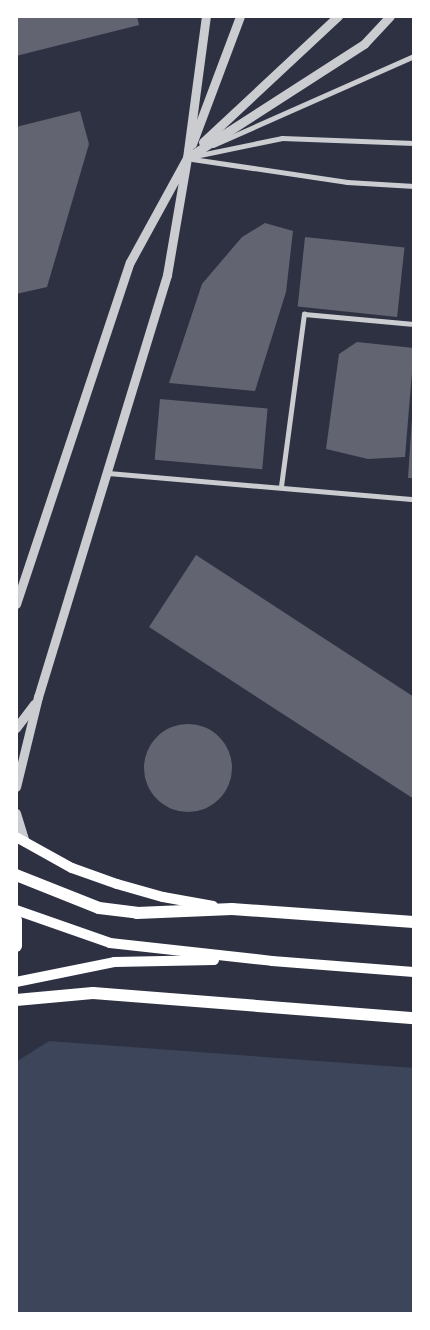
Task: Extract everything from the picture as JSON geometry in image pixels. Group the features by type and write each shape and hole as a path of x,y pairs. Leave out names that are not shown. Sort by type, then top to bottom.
{"main road":[{"path":"21,839 72,868 117,884 163,897 232,909 414,922"},
{"path":"16,874 99,908 137,913 232,909"},
{"path":"16,910 110,943 272,962 414,972"},
{"path":"16,920 16,946"},
{"path":"16,982 114,962 272,962"},
{"path":"16,1000 93,993 414,1018"}],"street":[{"path":"16,787 38,697 167,275 187,158 206,16"},
{"path":"16,604 130,262 187,158 240,16"},
{"path":"187,158 338,16"},
{"path":"187,158 364,44 390,16"},
{"path":"187,158 414,56"},
{"path":"187,158 282,138 414,143"},
{"path":"187,158 348,182 414,186"},
{"path":"281,486 304,314 414,324"},
{"path":"108,473 281,486 414,499"},
{"path":"16,728 38,697"},
{"path":"16,812 21,839"}],"shaded area":[{"path":"49,1041 414,1068 414,1314 16,1314 16,1062"}],"building":[{"path":"16,16 137,16 139,25 16,56"},
{"path":"80,111 89,144 47,287 16,294 16,127"},
{"path":"265,223 293,231 286,292 255,391 169,383 202,284 242,237"},
{"path":"305,237 404,247 397,317 298,307"},
{"path":"357,342 414,348 405,457 368,459 326,449 339,354"},
{"path":"160,399 268,408 262,469 155,460"},
{"path":"412,418 414,418 414,478 408,478"},
{"path":"196,555 414,697 414,799 149,627"},
{"path":"188,724 205,728 219,737 228,751 232,768 228,785 219,799 205,808 188,812 171,808 157,799 148,785 144,768 148,751 157,737 171,728"}]}
